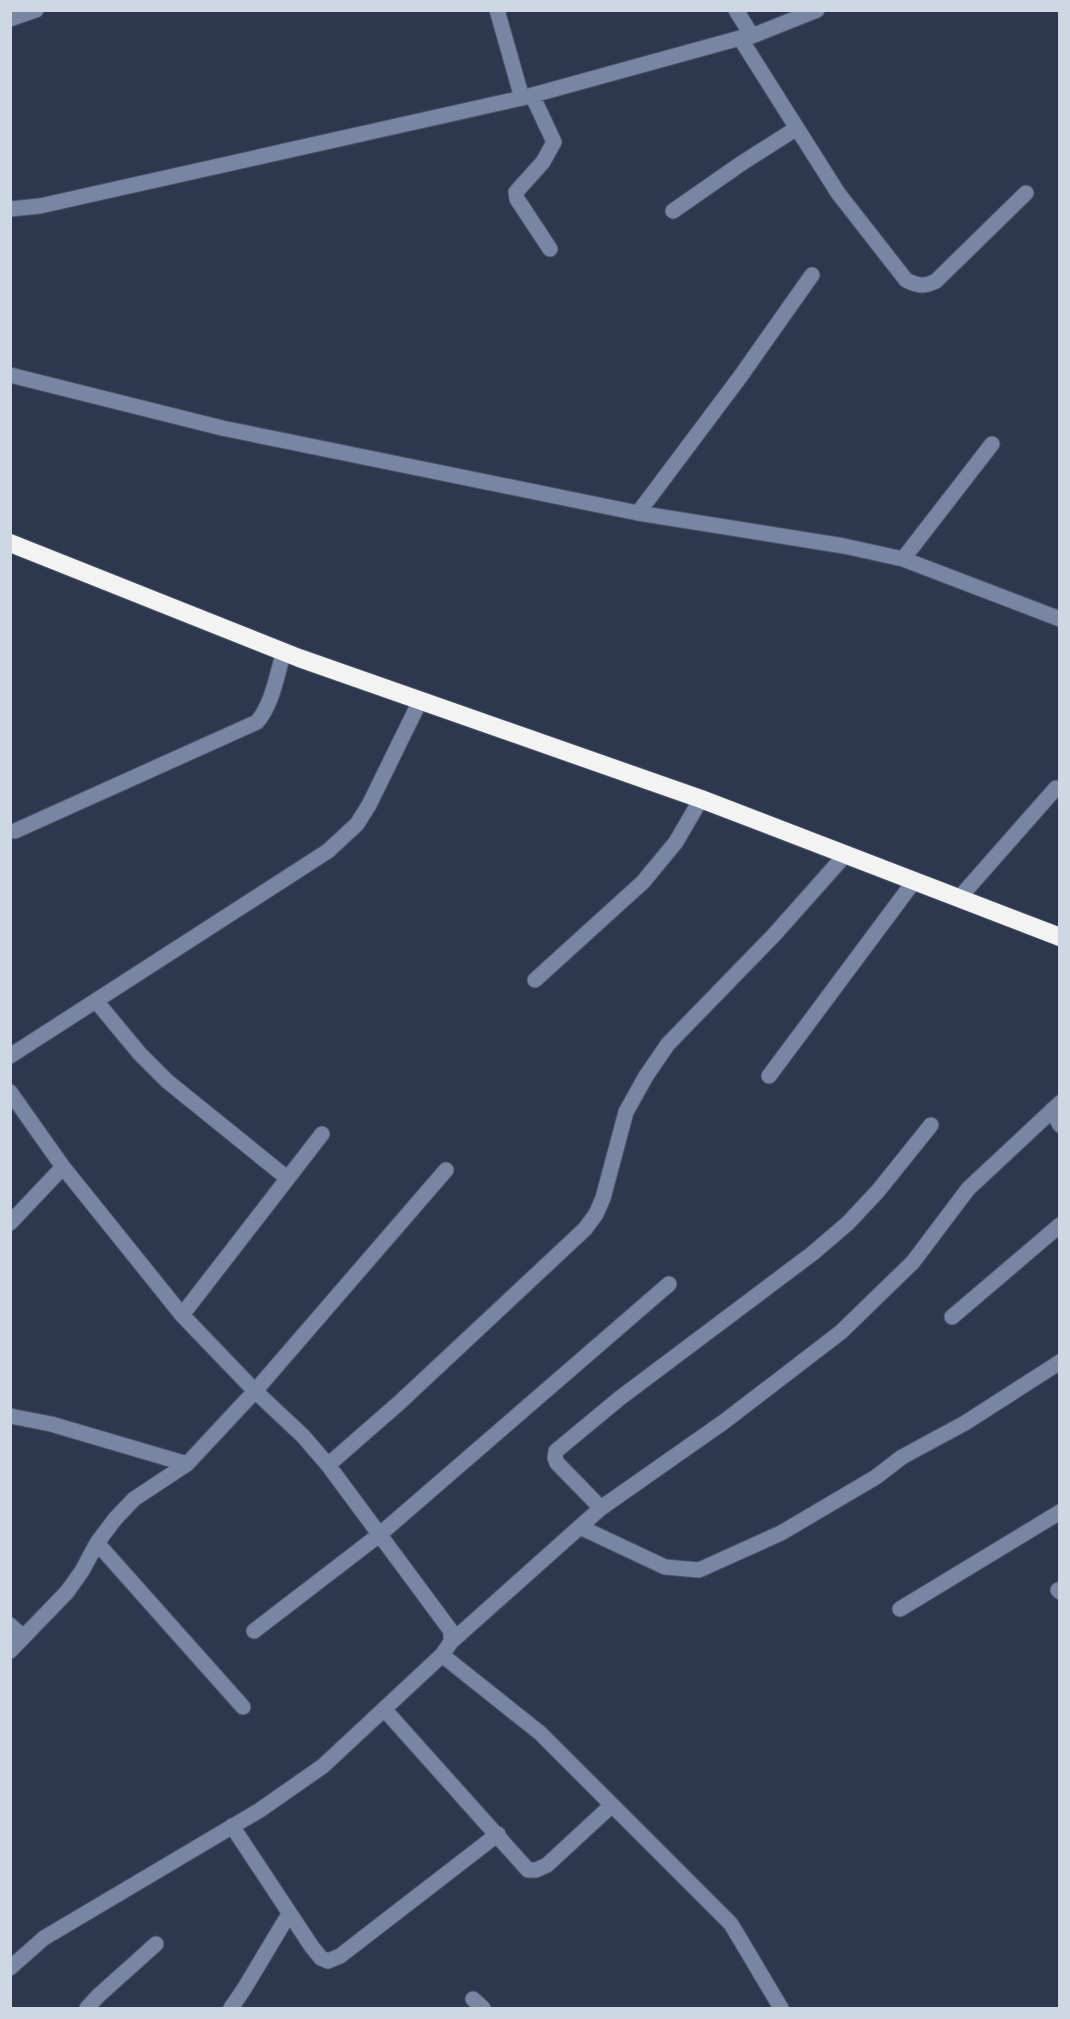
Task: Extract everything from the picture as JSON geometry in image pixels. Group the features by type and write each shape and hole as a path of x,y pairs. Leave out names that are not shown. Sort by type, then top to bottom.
{"highway":[{"path":"10,543 284,651 701,799 1059,937"}],"street":[{"path":"10,19 36,10"},
{"path":"497,10 527,96 554,142 543,162 516,192 521,207 550,249"},
{"path":"736,10 746,37 838,193 906,280 917,286 927,285 936,280 1026,193"},
{"path":"10,209 40,206 527,96 746,37 817,10"},
{"path":"673,211 742,163 798,128"},
{"path":"638,513 740,377 812,275"},
{"path":"10,375 222,428 638,513 844,546 903,559 1059,619"},
{"path":"903,559 992,444"},
{"path":"15,831 257,722 264,714 284,651"},
{"path":"10,1056 343,839 357,824 369,805 420,701"},
{"path":"960,897 1056,788"},
{"path":"536,980 643,882 676,842 701,799"},
{"path":"328,1465 399,1403 585,1229 596,1214 603,1198 626,1112 646,1076 668,1044 774,935 846,854"},
{"path":"769,1076 915,880"},
{"path":"96,1001 140,1054 167,1081 287,1178"},
{"path":"10,1092 63,1167 182,1315 255,1392 303,1436 328,1465 451,1631 451,1642"},
{"path":"1056,1107 1059,1125"},
{"path":"10,1968 44,1938 260,1810 323,1766 442,1655 451,1642 601,1509 725,1421 841,1332 913,1262 968,1188 1056,1107"},
{"path":"601,1509 557,1463 556,1451 620,1398 813,1253 878,1191 931,1125"},
{"path":"182,1315 322,1134"},
{"path":"10,1223 63,1167"},
{"path":"10,1651 67,1592 82,1571 97,1543 115,1519 134,1499 187,1464 255,1392 446,1170"},
{"path":"951,1317 1059,1225"},
{"path":"254,1631 379,1535 669,1284"},
{"path":"580,1527 665,1567 699,1570 781,1533 876,1477 902,1457 965,1424 1059,1362"},
{"path":"10,1416 51,1424 187,1464"},
{"path":"900,1609 1059,1512"},
{"path":"97,1543 243,1707"},
{"path":"10,1625 23,1637"},
{"path":"442,1655 540,1733 730,1924 781,2008"},
{"path":"384,1709 528,1870 536,1870 547,1865 612,1805"},
{"path":"232,1826 312,1947 321,1958 328,1961 339,1956 498,1834"},
{"path":"231,2008 289,1914"},
{"path":"87,2008 156,1944"}]}
